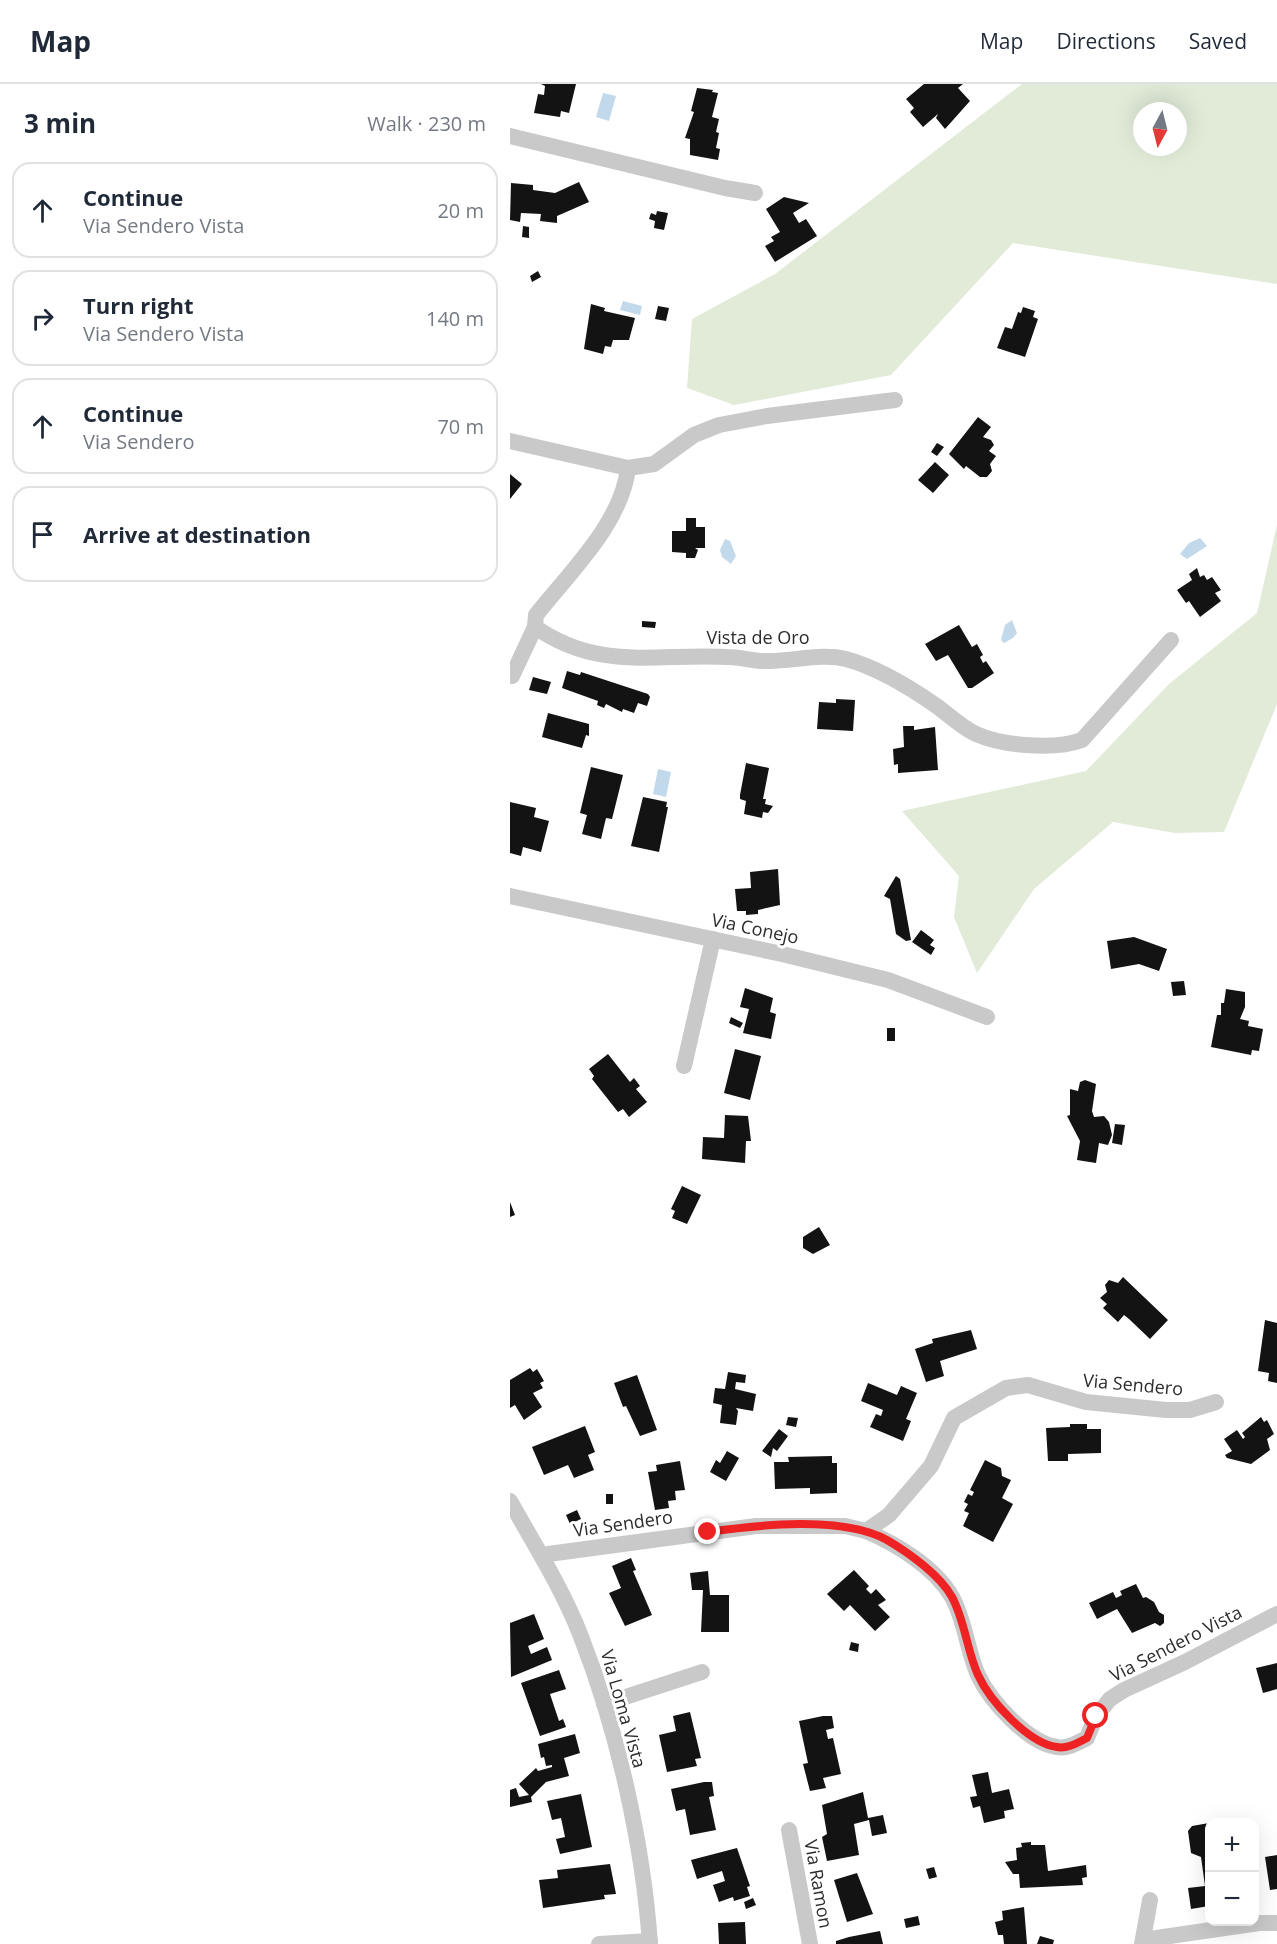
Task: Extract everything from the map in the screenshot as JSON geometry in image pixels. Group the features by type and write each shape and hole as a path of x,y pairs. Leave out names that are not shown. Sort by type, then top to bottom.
{"street":[{"path":"510,136 725,188 755,193"},
{"path":"510,441 628,468 654,464 694,435 718,425 767,416 896,400"},
{"path":"512,676 535,627 536,615 612,517 626,487 628,468"},
{"name":"Vista de Oro","path":"535,627 551,638 605,656 635,659 728,657 766,661 829,657 846,659 907,685 975,734 1007,742 1064,747 1083,740 1171,640"},
{"name":"Via Conejo","path":"510,896 713,939 888,980 987,1017"},
{"path":"684,1065 713,939"},
{"name":"Via Sendero","path":"540,1555 756,1526 845,1526 866,1531 889,1515 931,1466 954,1418 1006,1388 1028,1385 1086,1402 1166,1410 1190,1410 1216,1401"},
{"name":"Via Loma Vista","path":"510,1501 579,1632 604,1704 618,1753 640,1864 650,1942"},
{"name":"Via Sendero Vista","path":"866,1531 888,1541 934,1575 952,1597 978,1676 1001,1709 1018,1725 1045,1744 1057,1748 1068,1747 1087,1738 1096,1716 1110,1699 1124,1690 1185,1662 1277,1614"},
{"path":"604,1704 702,1672"},
{"name":"Via Ramon","path":"789,1830 810,1944"},
{"path":"1150,1900 1143,1942 1259,1923 1277,1923"},
{"path":"599,1944 650,1942"}],"green space":[{"path":"1022,84 1277,84 1277,284 1013,243 891,375 734,405 687,388 692,319 775,274"},
{"path":"1277,525 1277,704 1224,832 1175,833 1113,822 1034,889 977,973 954,917 959,876 902,811 1086,771 1169,684 1257,613"}],"water":[{"path":"603,93 616,96 609,121 596,117"},
{"path":"623,301 642,306 640,315 620,310"},
{"path":"1200,538 1207,546 1187,559 1180,554 1189,543"},
{"path":"725,539 730,541 736,556 731,564 722,557 720,550"},
{"path":"1012,620 1017,633 1004,643 1001,640 1005,625"},
{"path":"658,769 671,772 666,797 653,794"}],"building":[{"path":"541,84 576,84 569,113 561,111 560,117 534,113 538,94 544,95 545,86"},
{"path":"924,84 963,84 958,88 970,101 945,129 936,118 938,114 923,127 910,112 914,108 906,99"},
{"path":"697,88 718,93 712,117 719,119 716,132 719,133 716,148 720,149 718,160 690,155 690,139 685,138 694,112 691,111"},
{"path":"579,182 589,202 557,216 557,223 540,221 541,214 521,213 520,222 510,220 511,183 533,185 533,190 555,193"},
{"path":"784,197 809,203 793,213 799,223 806,219 817,236 775,262 765,246 774,241 771,237 780,232 766,209"},
{"path":"657,211 668,213 664,230 654,228 655,221 649,219 651,213 656,215"},
{"path":"523,226 529,227 529,238 522,237"},
{"path":"538,271 541,277 532,282 530,276"},
{"path":"591,304 605,308 604,311 635,318 629,340 613,340 611,347 605,346 603,354 584,349"},
{"path":"658,306 669,308 666,321 655,319"},
{"path":"1023,307 1035,311 1033,317 1038,319 1025,357 997,348 1005,327 1012,329 1018,312 1021,313"},
{"path":"978,417 991,427 983,437 991,440 994,445 989,451 996,456 990,464 992,471 987,477 980,477 966,466 964,469 949,454"},
{"path":"937,443 944,447 937,456 931,452"},
{"path":"935,462 949,475 933,493 918,480"},
{"path":"510,474 522,484 510,499"},
{"path":"686,518 696,518 696,527 705,527 705,548 695,548 698,550 695,558 686,558 686,553 672,552 672,531 686,531"},
{"path":"1197,568 1200,577 1204,575 1207,580 1212,577 1221,590 1215,593 1221,601 1200,617 1189,601 1186,603 1177,590 1192,580 1189,574"},
{"path":"642,621 656,622 655,628 642,627"},
{"path":"959,625 972,647 977,644 983,655 980,657 983,663 986,661 994,673 972,688 968,688 948,655 936,661 925,644"},
{"path":"567,671 580,675 581,672 648,694 650,697 647,706 638,703 634,713 623,709 622,712 606,704 604,708 597,705 598,701 562,688"},
{"path":"533,677 551,682 547,694 529,690"},
{"path":"836,699 855,700 853,731 817,729 819,702 836,703"},
{"path":"548,713 589,724 589,736 586,735 582,748 542,737"},
{"path":"903,726 914,726 914,730 935,727 938,770 898,773 898,764 894,765 893,749 904,747"},
{"path":"746,763 769,768 763,799 766,799 765,804 773,806 768,813 763,812 762,818 744,814 746,801 740,799 740,795"},
{"path":"591,767 623,775 612,819 606,818 601,839 582,834 587,815 580,813"},
{"path":"643,797 667,802 659,852 631,846"},
{"path":"510,802 536,808 534,817 549,821 541,852 523,847 521,856 510,853"},
{"path":"778,869 780,905 758,910 758,914 746,915 746,911 737,911 735,889 751,888 750,872"},
{"path":"896,876 900,879 911,940 906,941 896,934 890,899 884,896"},
{"path":"921,930 934,940 930,945 935,948 931,955 912,942"},
{"path":"1134,937 1167,949 1159,971 1139,964 1111,969 1107,941"},
{"path":"1184,981 1186,995 1173,996 1171,982"},
{"path":"745,988 773,998 770,1012 776,1014 771,1039 743,1033 749,1009 740,1007"},
{"path":"1226,989 1245,992 1245,1007 1240,1019 1249,1021 1248,1026 1263,1029 1259,1051 1252,1050 1251,1055 1211,1047 1217,1015 1221,1015 1221,1003 1224,1003"},
{"path":"731,1017 743,1023 740,1028 729,1023"},
{"path":"887,1028 895,1028 895,1041 887,1041"},
{"path":"735,1049 761,1056 750,1100 724,1093"},
{"path":"608,1054 630,1082 634,1078 640,1086 636,1089 647,1102 629,1117 623,1109 618,1112 592,1079 594,1076 589,1069"},
{"path":"1085,1080 1096,1084 1092,1111 1094,1117 1104,1116 1109,1122 1112,1135 1108,1145 1099,1143 1096,1163 1077,1160 1080,1141 1067,1116 1070,1115 1070,1089 1078,1091 1080,1082"},
{"path":"725,1115 748,1116 751,1141 746,1141 745,1163 702,1159 703,1137 724,1138"},
{"path":"1115,1124 1125,1125 1122,1145 1112,1143"},
{"path":"682,1186 701,1195 687,1224 672,1218 675,1211 671,1209"},
{"path":"510,1202 515,1215 510,1217"},
{"path":"819,1227 830,1245 813,1254 803,1248 803,1237"},
{"path":"1123,1277 1168,1320 1150,1339 1124,1315 1118,1322 1103,1308 1107,1304 1100,1298 1107,1292 1105,1285 1109,1280 1118,1283"},
{"path":"1265,1320 1277,1323 1277,1383 1268,1381 1269,1373 1258,1371"},
{"path":"971,1330 977,1349 940,1361 944,1376 926,1382 915,1349 933,1343 932,1339"},
{"path":"530,1368 533,1372 537,1369 544,1381 540,1383 543,1388 533,1393 542,1407 524,1420 515,1405 510,1408 510,1380"},
{"path":"728,1372 746,1375 745,1383 736,1382 735,1389 756,1394 753,1411 736,1408 738,1411 736,1425 720,1423 722,1405 713,1403 715,1388 725,1389"},
{"path":"637,1375 657,1430 640,1436 626,1406 623,1407 614,1383"},
{"path":"868,1383 897,1395 901,1386 917,1393 906,1419 911,1421 903,1441 870,1427 876,1414 881,1416 883,1410 861,1401"},
{"path":"788,1417 798,1418 796,1427 786,1425"},
{"path":"1261,1417 1264,1422 1267,1420 1274,1434 1267,1439 1270,1450 1251,1464 1227,1458 1225,1455 1232,1451 1224,1439 1237,1430 1243,1439 1245,1437 1242,1433"},
{"path":"1070,1424 1087,1424 1087,1429 1101,1429 1101,1453 1068,1454 1068,1461 1048,1461 1046,1428 1070,1427"},
{"path":"585,1426 595,1452 588,1455 594,1470 574,1478 568,1465 544,1475 532,1447"},
{"path":"779,1429 788,1436 777,1451 773,1448 771,1457 762,1451"},
{"path":"727,1451 739,1458 726,1481 710,1472 716,1460 720,1463"},
{"path":"832,1456 832,1463 837,1463 837,1493 810,1494 810,1488 775,1489 774,1462 789,1462 788,1457"},
{"path":"985,1460 1001,1468 1002,1476 1011,1480 1002,1498 1013,1504 993,1542 963,1526 969,1513 964,1511 968,1504 964,1502 968,1494 972,1496 974,1492 970,1490"},
{"path":"680,1461 685,1490 675,1491 676,1500 668,1501 669,1508 655,1510 648,1472 657,1471 656,1465"},
{"path":"606,1494 613,1494 613,1504 606,1504"},
{"path":"577,1510 581,1519 570,1524 566,1515"},
{"path":"631,1558 636,1570 633,1571 652,1615 625,1626 609,1593 621,1588 612,1566"},
{"path":"854,1570 869,1586 866,1589 871,1594 876,1589 886,1600 878,1605 890,1617 875,1631 850,1605 844,1611 827,1594"},
{"path":"708,1571 710,1595 729,1595 729,1632 701,1632 703,1590 692,1590 690,1573"},
{"path":"1136,1584 1143,1598 1146,1597 1154,1602 1159,1612 1164,1615 1164,1623 1160,1626 1155,1623 1132,1633 1117,1609 1097,1619 1089,1603 1113,1592 1116,1598 1122,1595 1120,1591"},
{"path":"534,1614 544,1639 528,1646 531,1654 547,1647 552,1660 511,1677 510,1623"},
{"path":"851,1642 859,1644 858,1652 849,1650"},
{"path":"1277,1663 1277,1689 1263,1693 1256,1668"},
{"path":"559,1670 566,1689 550,1694 559,1721 563,1719 566,1727 540,1736 521,1683"},
{"path":"690,1712 701,1758 695,1759 697,1766 667,1772 659,1735 676,1731 673,1716"},
{"path":"832,1716 834,1728 826,1730 828,1739 833,1738 841,1774 823,1778 826,1788 810,1791 803,1764 808,1763 799,1721"},
{"path":"575,1734 580,1753 564,1758 569,1776 546,1782 531,1797 532,1802 510,1807 510,1790 516,1788 519,1797 529,1795 519,1784 536,1768 538,1771 552,1767 552,1765 546,1766 544,1757 541,1758 538,1744"},
{"path":"988,1772 992,1793 1009,1789 1014,1809 1004,1811 1005,1818 984,1823 980,1806 973,1808 970,1797 977,1796 972,1775"},
{"path":"712,1782 714,1796 709,1797 716,1830 690,1835 685,1809 676,1811 671,1789"},
{"path":"863,1792 868,1818 883,1815 887,1833 872,1836 869,1820 854,1824 859,1855 827,1861 822,1837 827,1834 822,1805"},
{"path":"581,1794 592,1847 560,1854 556,1839 565,1837 561,1818 552,1820 547,1801"},
{"path":"1205,1824 1205,1886 1201,1857 1191,1853 1188,1831 1192,1826"},
{"path":"1031,1842 1031,1845 1045,1845 1048,1871 1086,1865 1087,1877 1082,1878 1083,1885 1020,1888 1019,1874 1013,1874 1005,1862 1017,1860 1016,1848 1022,1847 1021,1843"},
{"path":"737,1848 750,1886 747,1887 750,1896 734,1901 733,1897 719,1902 713,1885 725,1881 722,1871 697,1879 691,1860"},
{"path":"1277,1855 1277,1889 1270,1890 1265,1857"},
{"path":"610,1864 616,1894 604,1895 605,1899 543,1908 539,1880 558,1878 557,1870"},
{"path":"934,1867 937,1877 929,1879 926,1869"},
{"path":"857,1873 873,1914 847,1922 834,1880"},
{"path":"1205,1886 1205,1907 1191,1909 1188,1888"},
{"path":"753,1898 756,1905 746,1909 744,1902"},
{"path":"1024,1907 1027,1944 1004,1944 1003,1935 998,1935 995,1922 1003,1920 1002,1911"},
{"path":"918,1916 920,1925 906,1928 904,1919"},
{"path":"745,1922 746,1944 719,1944 718,1923"},
{"path":"880,1931 883,1944 836,1944 836,1941 849,1937"},
{"path":"1040,1936 1054,1940 1053,1944 1037,1944"}],"route":[{"path":"708,1532 756,1526 845,1526 866,1531 888,1541 934,1575 952,1597 978,1676 1001,1709 1018,1725 1045,1744 1057,1748 1068,1747 1087,1738 1096,1716"}]}
